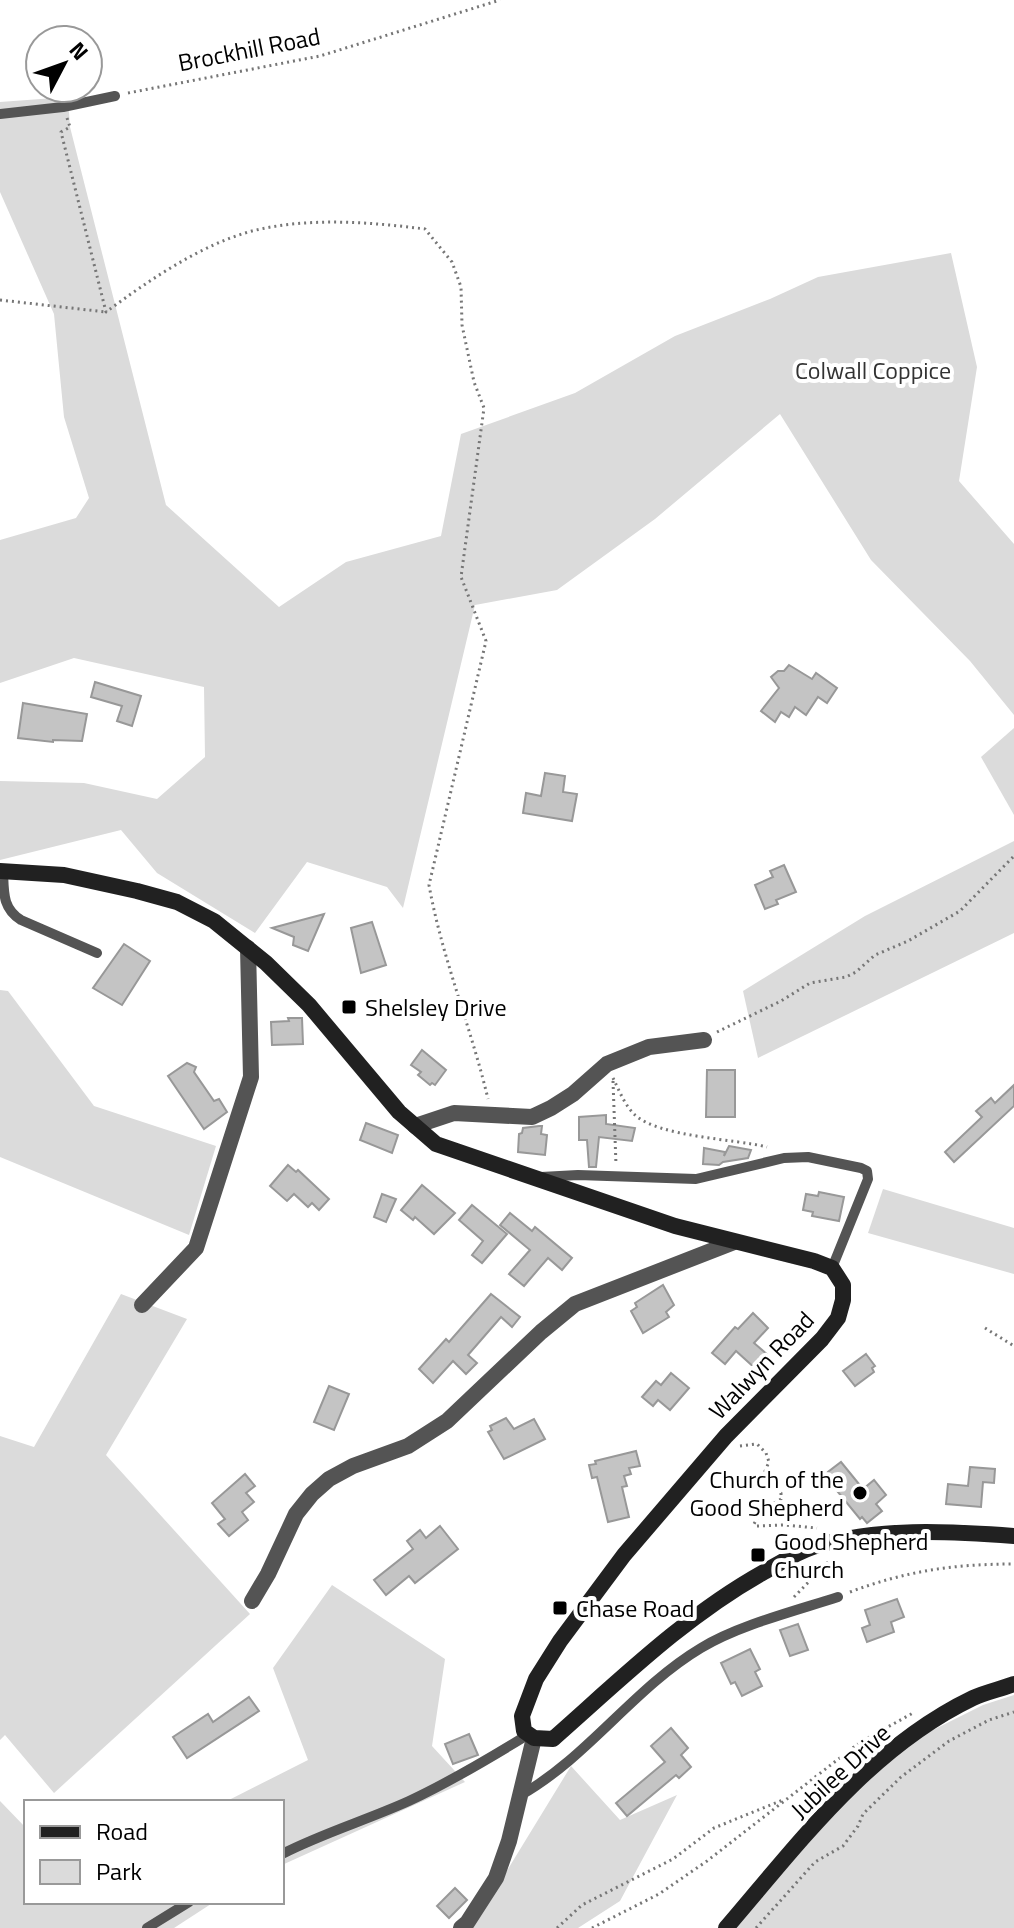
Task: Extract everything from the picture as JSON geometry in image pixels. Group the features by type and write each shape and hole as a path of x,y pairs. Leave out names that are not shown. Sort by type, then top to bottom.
{"main road":[{"path":"2,871 64,875 177,902 214,921 266,963 324,1020 370,1080 436,1144 675,1226 790,1254 832,1268"},
{"name":"Walwyn Road","path":"532,1736 524,1731 522,1716 526,1699 560,1641 669,1500 732,1430 822,1339 838,1318 843,1285 832,1268"},
{"path":"532,1736 553,1739 628,1671 734,1589 795,1554 855,1538 927,1532 1014,1536"},
{"name":"Jubilee Drive","path":"726,1928 830,1808 876,1762 930,1723 974,1698 1014,1684"}],"street":[{"path":"142,1305 196,1248 251,1077 248,948"},
{"path":"415,1126 454,1113 532,1117 573,1094 607,1064 649,1047 704,1040"},
{"path":"252,1601 296,1514 329,1479 353,1466 408,1446 447,1421 575,1304 734,1242"},
{"path":"461,1928 496,1878 521,1795 532,1736"}],"lane":[{"path":"0,114 63,107 115,96"},
{"path":"2,871 4,901 11,914 97,953"},
{"path":"531,1177 578,1175 696,1179 784,1158 808,1157 861,1168 867,1171 868,1179 832,1268"},
{"path":"521,1795 546,1781 659,1680 701,1648 757,1624 838,1597"},
{"path":"284,1853 306,1841 409,1801 532,1736"},
{"path":"147,1928 186,1904"}],"path":[{"name":"Brockhill Road","path":"115,96 320,56 500,0"},
{"path":"63,107 70,127 61,132 106,312"},
{"path":"0,300 106,312 144,284 227,239 279,226 349,222 425,229 452,262 461,287 462,325 474,382 484,408 461,577 486,641 429,885 435,918 477,1052 492,1115"},
{"path":"704,1040 810,983 846,977 856,972 875,955 908,941 960,911 1014,856"},
{"path":"616,1177 613,1078 636,1116 661,1127 773,1148"},
{"path":"985,1328 1014,1346"},
{"path":"732,1430 739,1446 757,1444 766,1453 769,1462 765,1478 781,1493 781,1499 757,1516 754,1524 823,1529 836,1542"},
{"path":"794,1597 824,1564 855,1538"},
{"path":"838,1597 914,1571 956,1565 1014,1564"},
{"path":"592,1928 659,1894 707,1861 859,1743 924,1707"},
{"path":"756,1928 815,1862 843,1846 863,1814 901,1777 949,1741 989,1720 1014,1712"},
{"path":"557,1928 582,1905 673,1859 714,1828 787,1798"}],"green space":[{"name":"Colwall Coppice","path":"24,100 24,104 68,104 70,127 166,505 279,607 346,562 441,536 461,434 575,393 675,336 818,277 951,253 977,367 959,481 1014,544 1014,715 970,661 871,560 780,414 655,519 557,590 475,605 403,908 387,887 307,862 255,933 157,873 121,830 0,860 0,781 84,783 157,799 205,757 204,687 74,658 0,683 0,540 76,518 89,498 64,417 54,314 0,192 0,102"},
{"path":"1014,728 1014,815 981,757"},
{"path":"1014,841 1014,933 758,1058 743,991 865,916"},
{"path":"0,990 8,991 94,1106 216,1146 189,1235 0,1157"},
{"path":"883,1189 1014,1228 1014,1274 868,1233"},
{"path":"121,1294 187,1319 106,1455 250,1614 54,1793 5,1735 0,1740 0,1436 34,1447"},
{"path":"332,1585 445,1659 432,1746 465,1782 284,1864 284,1800 229,1800 308,1760 273,1668"},
{"path":"1014,1695 1014,1928 727,1928 895,1749 983,1705"},
{"path":"571,1766 620,1820 677,1795 620,1901 578,1928 472,1928"},
{"path":"0,1801 24,1826 24,1904 211,1904 174,1928 0,1928"}],"building":[{"path":"789,665 812,679 816,673 837,688 827,703 818,697 806,715 795,707 789,717 781,712 775,722 761,711 779,688 771,677"},
{"path":"95,682 141,696 132,726 117,721 122,706 91,697"},
{"path":"23,703 87,714 82,741 18,738"},
{"path":"545,773 565,776 563,792 577,794 572,821 523,813 526,793 541,796"},
{"path":"784,865 796,892 776,900 778,904 765,909 755,885 773,877 770,871"},
{"path":"324,914 308,951 293,945 294,937 272,928"},
{"path":"372,922 386,965 361,973 351,928"},
{"path":"124,944 150,961 122,1005 93,988"},
{"path":"288,1018 302,1018 303,1044 272,1045 271,1022 289,1021"},
{"path":"422,1050 446,1070 435,1085 430,1085 418,1075 421,1072 411,1065"},
{"path":"187,1063 196,1067 194,1072 214,1101 219,1099 227,1112 204,1129 168,1076"},
{"path":"707,1070 735,1070 735,1117 706,1117"},
{"path":"1014,1085 1014,1106 954,1162 945,1152 982,1117 976,1111 991,1098 995,1103"},
{"path":"606,1115 606,1124 635,1128 632,1141 599,1137 596,1167 589,1167 587,1140 579,1140 579,1117"},
{"path":"366,1123 398,1135 392,1153 360,1140"},
{"path":"542,1126 541,1134 547,1135 545,1155 518,1152 519,1134 523,1128"},
{"path":"729,1146 751,1150 748,1158 719,1165 703,1164 704,1148 725,1152 724,1156"},
{"path":"288,1165 296,1172 298,1170 329,1199 319,1210 312,1203 308,1207 294,1194 287,1201 270,1186"},
{"path":"422,1185 455,1213 434,1234 415,1217 413,1220 401,1210"},
{"path":"819,1192 844,1197 839,1221 812,1216 813,1212 803,1210 806,1194 818,1196"},
{"path":"382,1194 396,1199 386,1222 374,1217"},
{"path":"472,1205 507,1234 482,1263 472,1255 483,1241 459,1220"},
{"path":"510,1213 532,1231 535,1227 572,1258 562,1270 548,1258 524,1286 509,1274 530,1250 500,1225"},
{"path":"663,1285 674,1305 666,1312 669,1317 643,1333 631,1311 637,1307 635,1303"},
{"path":"491,1294 520,1317 512,1327 501,1317 468,1355 477,1363 466,1374 453,1361 433,1383 419,1369 446,1339 449,1342"},
{"path":"753,1313 768,1328 754,1343 769,1356 757,1370 736,1351 725,1364 712,1353 735,1327 738,1329"},
{"path":"866,1354 875,1366 872,1368 874,1372 855,1386 843,1371"},
{"path":"671,1373 689,1388 670,1410 658,1400 653,1406 642,1397 656,1381 661,1385"},
{"path":"329,1386 349,1394 334,1430 314,1422"},
{"path":"506,1418 514,1429 534,1419 545,1439 504,1459 488,1432 492,1430 490,1426"},
{"path":"636,1451 640,1466 629,1468 631,1474 624,1476 627,1486 622,1487 629,1517 608,1522 597,1477 592,1478 589,1465"},
{"name":"Church of the Good Shepherd","path":"841,1462 863,1489 874,1480 886,1495 876,1504 882,1511 867,1523 862,1517 860,1519 824,1475"},
{"path":"970,1467 995,1469 994,1483 983,1482 981,1507 946,1504 948,1484 968,1486"},
{"path":"245,1474 255,1486 246,1493 254,1502 242,1512 248,1520 229,1536 218,1524 225,1519 212,1503"},
{"path":"440,1526 458,1549 415,1583 409,1576 386,1595 374,1580 413,1549 407,1541 420,1530 426,1538"},
{"path":"897,1599 904,1617 891,1622 894,1632 867,1642 862,1628 870,1625 865,1610"},
{"path":"798,1624 808,1650 790,1656 780,1630"},
{"path":"750,1649 760,1669 755,1672 762,1686 742,1696 735,1682 731,1684 721,1663"},
{"path":"249,1697 259,1711 187,1758 173,1737 208,1714 213,1722"},
{"path":"671,1728 688,1748 681,1755 691,1767 679,1778 676,1775 627,1816 616,1803 665,1762 651,1746"},
{"path":"469,1734 478,1755 453,1764 445,1744"},
{"path":"455,1888 467,1900 449,1918 437,1906"}],"place":[{"name":"Shelsley Drive","path":"349,1007"},
{"name":"Church of the Good Shepherd","path":"860,1493"},
{"name":"Good Shepherd Church","path":"758,1555"},
{"name":"Chase Road","path":"560,1608"}]}
